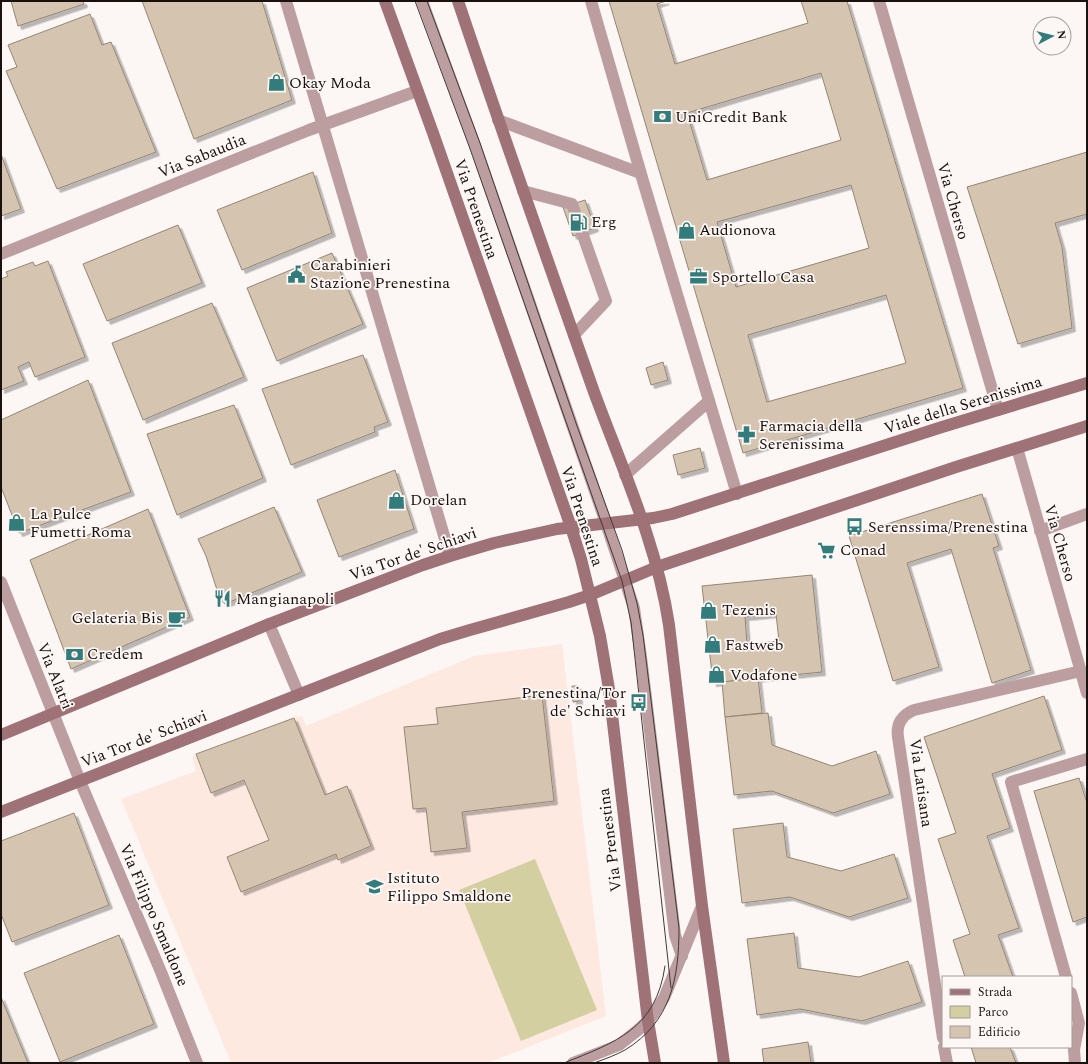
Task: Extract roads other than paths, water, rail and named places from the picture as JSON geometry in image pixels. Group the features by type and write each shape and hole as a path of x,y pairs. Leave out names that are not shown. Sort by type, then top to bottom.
{"main road":[{"name":"Via Prenestina","path":"385,1 433,133 571,527 590,595 600,636 608,689 648,1022 655,1063"},
{"path":"458,1 523,191 641,519 663,590 669,625 702,906 724,1063"},
{"name":"Viale della Serenissima","path":"571,527 653,518 672,514 1087,383"},
{"path":"590,595 657,567 1087,426"},
{"name":"Via Tor de' Schiavi","path":"1,735 269,624 424,565 494,543 544,531 571,527"},
{"name":"Via Tor de' Schiavi","path":"1,812 440,639 590,595"}],"street":[{"path":"286,1 450,556"},
{"path":"422,1 475,145 626,580 636,619 675,934 681,960"},
{"path":"591,1 640,173 737,494"},
{"name":"Via Cherso","path":"878,1 998,410"},
{"name":"Via Sabaudia","path":"1,254 322,126 417,91"},
{"path":"498,120 640,173"},
{"path":"523,191 572,204 606,301 574,335"},
{"path":"625,475 709,402"},
{"name":"Via Cherso","path":"1017,448 1087,693"},
{"path":"1040,531 1087,514"},
{"name":"Via Alatri","path":"1,582 80,781"},
{"path":"269,624 299,695"},
{"name":"Via Latisana","path":"942,1031 898,737 899,724 903,716 914,710 1081,671"},
{"path":"1066,976 1011,782 1087,759"},
{"name":"Via Filippo Smaldone","path":"80,781 155,958 197,1063"},
{"path":"573,1063 619,1045 648,1022 661,1003 681,960 702,906"},
{"path":"1072,997 1079,1023 1074,1050 1075,1063"},
{"path":"944,1048 947,1063"}],"tram line":[{"path":"415,1 469,146 622,581 631,622 671,988"},
{"path":"427,1 480,143 577,426 622,550 637,603 643,635 679,928 677,964 669,997 653,1026 641,1039 625,1050 594,1063"},
{"path":"564,1063 616,1040 631,1030 643,1019 653,1005 660,987 665,966"}],"place":[{"name":"Okay Moda","path":"276,83"},
{"name":"UniCredit Bank","path":"662,117"},
{"name":"Erg","path":"578,222"},
{"name":"Audionova","path":"686,230"},
{"name":"Carabinieri Stazione Prenestina","path":"297,274"},
{"name":"Sportello Casa","path":"699,277"},
{"name":"Farmacia della Serenissima","path":"746,435"},
{"name":"Dorelan","path":"397,500"},
{"name":"La Pulce Fumetti Roma","path":"17,523"},
{"name":"Serenssima/Prenestina","path":"855,527"},
{"name":"Conad","path":"827,550"},
{"name":"Mangianapoli","path":"223,599"},
{"name":"Tezenis","path":"709,610"},
{"name":"Gelateria Bis","path":"176,618"},
{"name":"Fastweb","path":"712,645"},
{"name":"Credem","path":"74,654"},
{"name":"Vodafone","path":"717,675"},
{"name":"Prenestina/Tor de' Schiavi","path":"639,702"},
{"name":"Istituto Filippo Smaldone","path":"374,887"}]}
